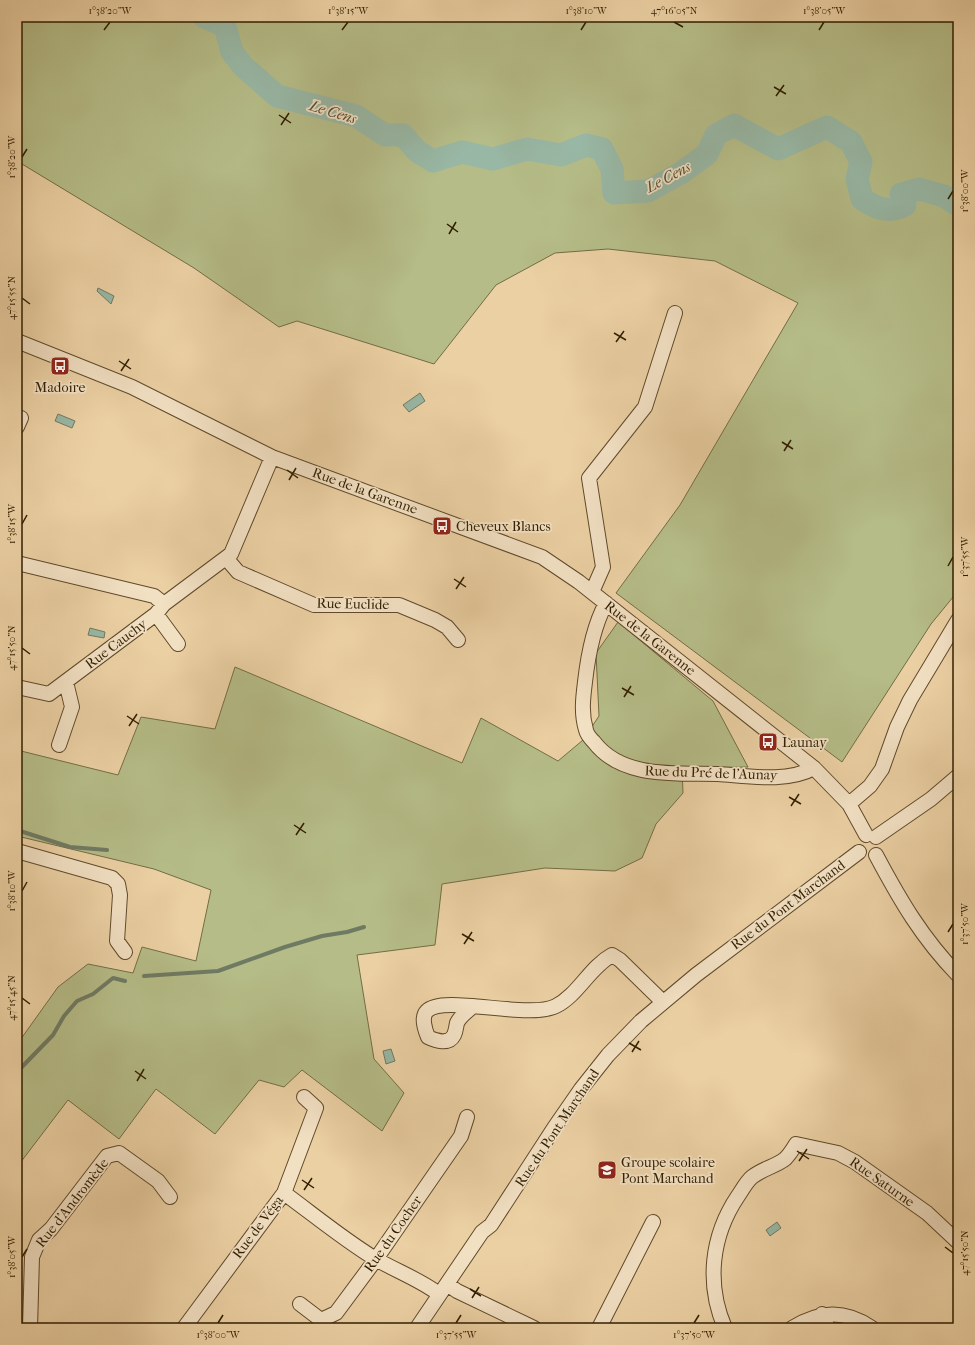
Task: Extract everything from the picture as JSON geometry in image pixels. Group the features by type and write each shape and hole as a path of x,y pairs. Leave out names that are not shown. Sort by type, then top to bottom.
{"street":[{"path":"592,592 603,567 589,478 645,407 675,312"},
{"name":"Rue de la Garenne","path":"17,341 132,387 272,457 542,557 592,592 814,768 849,804 871,836 880,846 876,854 911,918 935,952 958,975"},
{"path":"226,558 231,554 272,457"},
{"name":"Rue Cauchy","path":"17,686 49,694 226,558"},
{"name":"Rue Euclide","path":"226,558 238,572 314,605 399,605 436,620 447,627 458,640"},
{"path":"17,563 154,596 178,644"},
{"name":"Rue du Pré de l'Aunay","path":"606,603 601,612 588,657 582,707 586,732 600,750 619,764 636,769 664,772 768,776 804,774 814,768"},
{"path":"849,804 870,786 882,769 897,727 910,700 958,620"},
{"path":"59,745 72,707 66,682"},
{"path":"876,854 867,857 859,852 858,842 871,836 931,799 958,776"},
{"path":"17,851 112,878 118,884 120,895 117,941 125,952"},
{"name":"Rue du Pont Marchand","path":"417,1328 482,1232 491,1225 581,1089 608,1055 641,1021 696,975 859,852"},
{"path":"473,1006 538,1011 556,1006 569,996 604,960 612,955 620,960 664,1002"},
{"name":"Rue de Véga","path":"184,1328 284,1193 316,1108 304,1097"},
{"name":"Rue du Cocher","path":"300,1304 321,1320 336,1313 376,1259 461,1136 466,1117"},
{"name":"Rue Saturne","path":"725,1328 716,1303 713,1273 716,1244 723,1224 732,1206 751,1177 785,1159 796,1144 838,1153 855,1162 927,1213 958,1242"},
{"name":"Rue d'Andromède","path":"30,1328 32,1257 40,1240 51,1229 107,1156 119,1153 158,1181 170,1198"},
{"path":"284,1193 376,1259 423,1282 443,1289 457,1291 534,1328"},
{"path":"600,1328 653,1222"},
{"path":"822,1314 828,1328"},
{"path":"792,1328 822,1314 849,1316 872,1328"}],"green space":[{"path":"17,17 958,17 958,591 931,624 842,762 616,593 680,505 798,303 715,261 608,249 555,253 496,285 434,364 297,321 279,327 194,268 17,161"},
{"path":"618,622 713,701 748,767 682,768 683,793 656,824 642,858 615,871 545,868 442,884 435,945 357,955 374,1059 404,1093 382,1131 302,1070 284,1087 259,1080 215,1134 156,1089 119,1139 68,1100 17,1167 17,1042 18,1043 58,987 88,964 133,973 142,947 196,961 211,890 154,869 17,836 17,750 118,775 141,717 215,729 235,667 462,763 481,718 558,761 583,740 599,716 596,653"}],"shaded area":[{"path":"98,288 114,296 111,304 97,291"},
{"path":"420,393 425,401 409,412 403,405"},
{"path":"58,414 75,421 72,428 55,421"},
{"path":"90,628 105,632 104,638 88,635"},
{"path":"391,1049 395,1061 386,1064 383,1051"},
{"path":"777,1222 781,1228 770,1236 766,1230"}],"waterway":[{"name":"Le Cens","path":"204,17 225,26 232,52 243,66 277,96 356,116 385,135 403,135 417,151 433,161 462,152 493,159 527,149 561,155 586,145 602,149 612,169 614,193 648,191 681,173 707,154 716,135 734,125 778,149 827,127 851,142 861,162 857,179 862,199 867,202 883,209 899,208 905,205 901,194 919,189 944,196 958,205"},
{"path":"17,830 70,847 107,850"},
{"path":"144,976 218,971 285,947 322,936 347,932 364,927"},
{"path":"17,1072 53,1035 64,1016 77,1001 93,994 113,978 125,981"}],"place":[{"name":"Madoire","path":"60,366"},
{"name":"Cheveux Blancs","path":"442,526"},
{"name":"Launay","path":"768,742"},
{"name":"Groupe scolaire Pont Marchand","path":"607,1170"}]}
